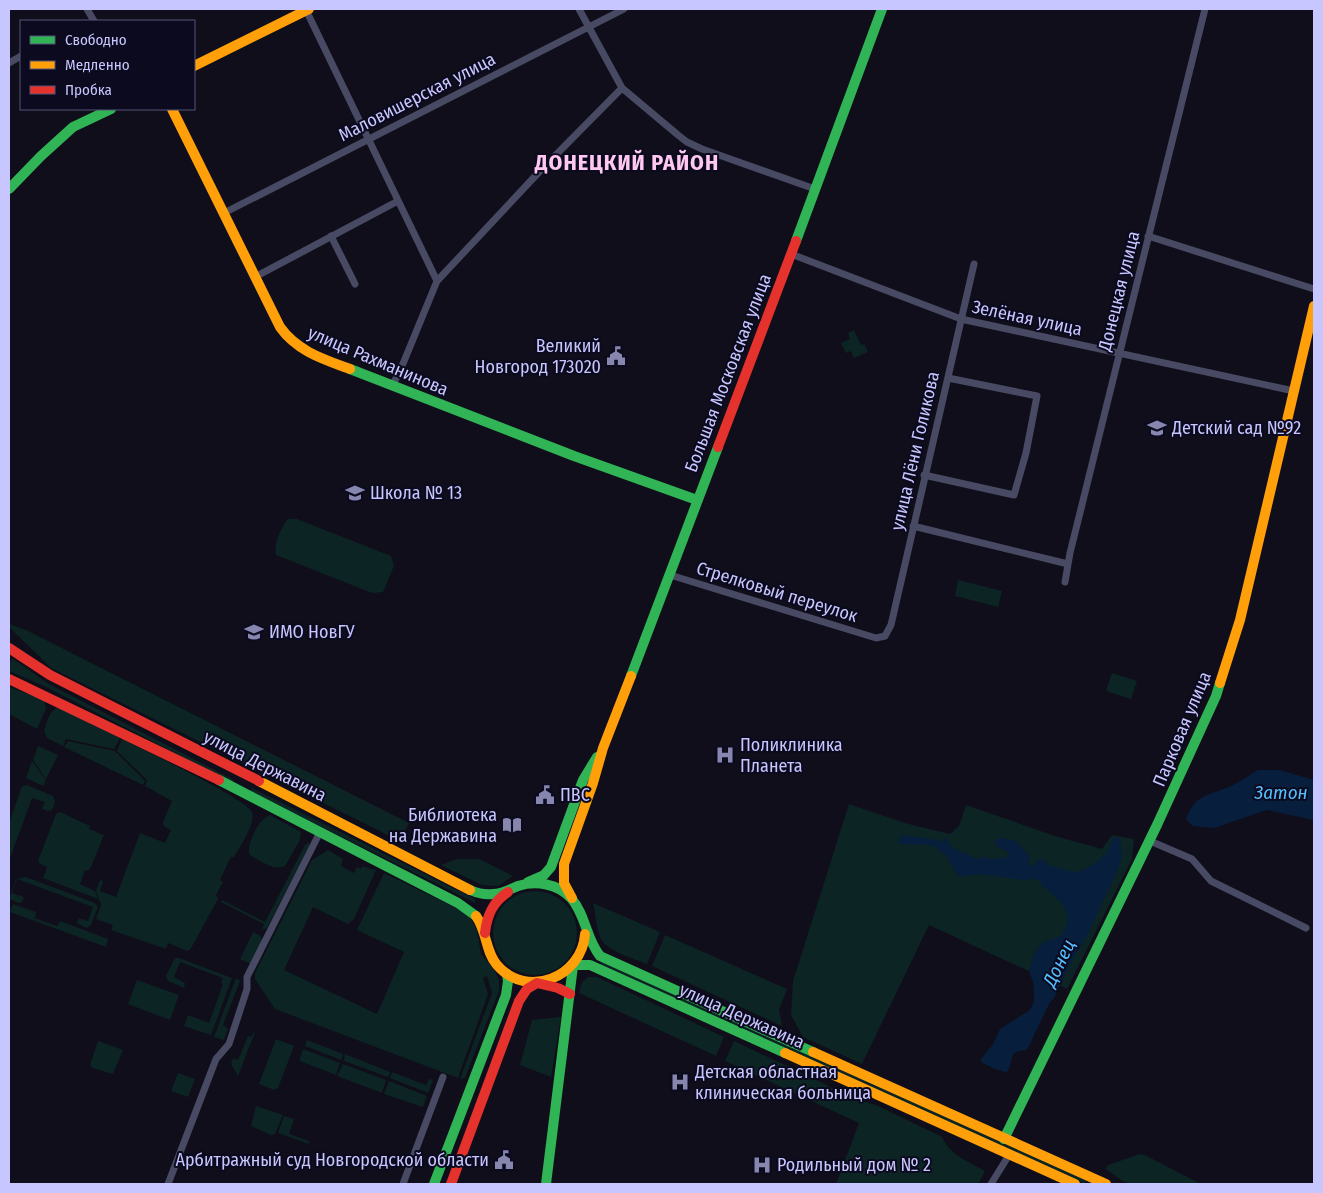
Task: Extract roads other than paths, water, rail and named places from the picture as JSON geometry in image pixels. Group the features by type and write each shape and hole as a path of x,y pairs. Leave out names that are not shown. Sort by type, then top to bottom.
{"main road":[{"path":"195,66 308,9"},
{"name":"Большая Московская улица","path":"575,903 566,888 564,864 593,783 603,748 670,575 882,9"},
{"path":"9,189 64,134 73,127 108,110"},
{"name":"улица Рахманинова","path":"172,110 283,332 296,345 309,353 392,386 574,456 698,500"},
{"name":"Парковая улица","path":"1004,1139 1150,841 1216,696 1244,606 1314,306"},
{"name":"улица Державина","path":"9,648 50,675 466,889 481,894 495,894 517,887 541,883 560,890 575,903 583,920 590,945 600,956 1004,1139 1090,1181 1106,1184"},
{"name":"улица Державина","path":"9,679 237,789 458,902 474,913 480,921 490,954 500,969 507,974"},
{"name":"Большая Московская улица","path":"517,887 544,875 551,867 583,780 603,748"},
{"path":"237,789 244,774"},
{"path":"485,937 485,927 491,909 497,900 517,887"},
{"name":"улица Державина","path":"573,965 579,957 585,939 583,920"},
{"path":"451,1184 519,1001 527,989 537,983 555,979 573,965"},
{"path":"546,1184 573,965"},
{"name":"улица Державина","path":"573,965 590,965 598,968 1075,1184"},
{"path":"507,974 519,980 558,988 570,994"},
{"path":"434,1184 506,995 507,974"}],"street":[{"path":"308,9 437,281"},
{"path":"579,9 622,88 687,142 815,189"},
{"name":"Маловишерская улица","path":"224,213 624,9"},
{"name":"Донецкая улица","path":"1065,582 1119,353 1205,9"},
{"path":"9,63 20,57"},
{"path":"392,386 437,281 622,88"},
{"path":"255,277 398,201"},
{"path":"331,236 355,284"},
{"path":"1148,236 1314,289"},
{"name":"Зелёная улица","path":"791,254 962,319 1294,391"},
{"name":"улица Лёни Голикова","path":"876,638 886,636 890,630 924,475 974,264"},
{"path":"924,475 1014,495 1026,453 1037,396 948,378"},
{"path":"913,526 1068,564"},
{"name":"Стрелковый переулок","path":"670,575 876,638"},
{"path":"168,1184 216,1059 229,1044 247,989 247,977 320,832"},
{"path":"1150,841 1192,860 1211,881 1306,928"},
{"path":"403,1184 444,1077"},
{"path":"991,1184 1009,1155"}],"water":[{"name":"Затон","path":"1258,770 1280,770 1314,780 1314,820 1267,810 1214,828 1193,826 1186,819 1194,804 1204,796 1234,784"},
{"name":"Донец","path":"903,835 936,840 942,843 942,840 946,838 954,848 974,858 984,857 992,859 1010,857 1006,850 997,847 995,840 999,838 1015,840 1029,856 1029,865 1035,865 1038,859 1044,859 1048,865 1076,873 1093,865 1107,853 1115,837 1120,838 1122,857 1118,869 1085,939 1049,1004 1029,1046 1026,1050 1013,1054 1007,1072 986,1065 981,1062 981,1059 993,1044 1000,1029 1030,1010 1034,1001 1034,994 1033,982 1029,971 1034,954 1046,941 1061,936 1068,920 1066,910 1059,900 1041,885 1039,880 1036,881 1033,878 1022,881 1020,879 984,875 959,877 945,854 933,845 900,844 898,842"}],"place":[{"name":"Великий Новгород 173020","path":"616,356"},
{"name":"Детский сад №92","path":"1157,428"},
{"name":"Школа № 13","path":"355,493"},
{"name":"ИМО НовГУ","path":"254,632"},
{"name":"Поликлиника Планета","path":"725,755"},
{"name":"ПВС","path":"545,795"},
{"name":"Библиотека на Державина","path":"512,825"},
{"name":"Детская областная клиническая больница","path":"680,1082"},
{"name":"Арбитражный суд Новгородской области","path":"504,1160"},
{"name":"Родильный дом № 2","path":"762,1165"}],"district":[{"name":"ДОНЕЦКИЙ РАЙОН","path":"627,162"}]}
